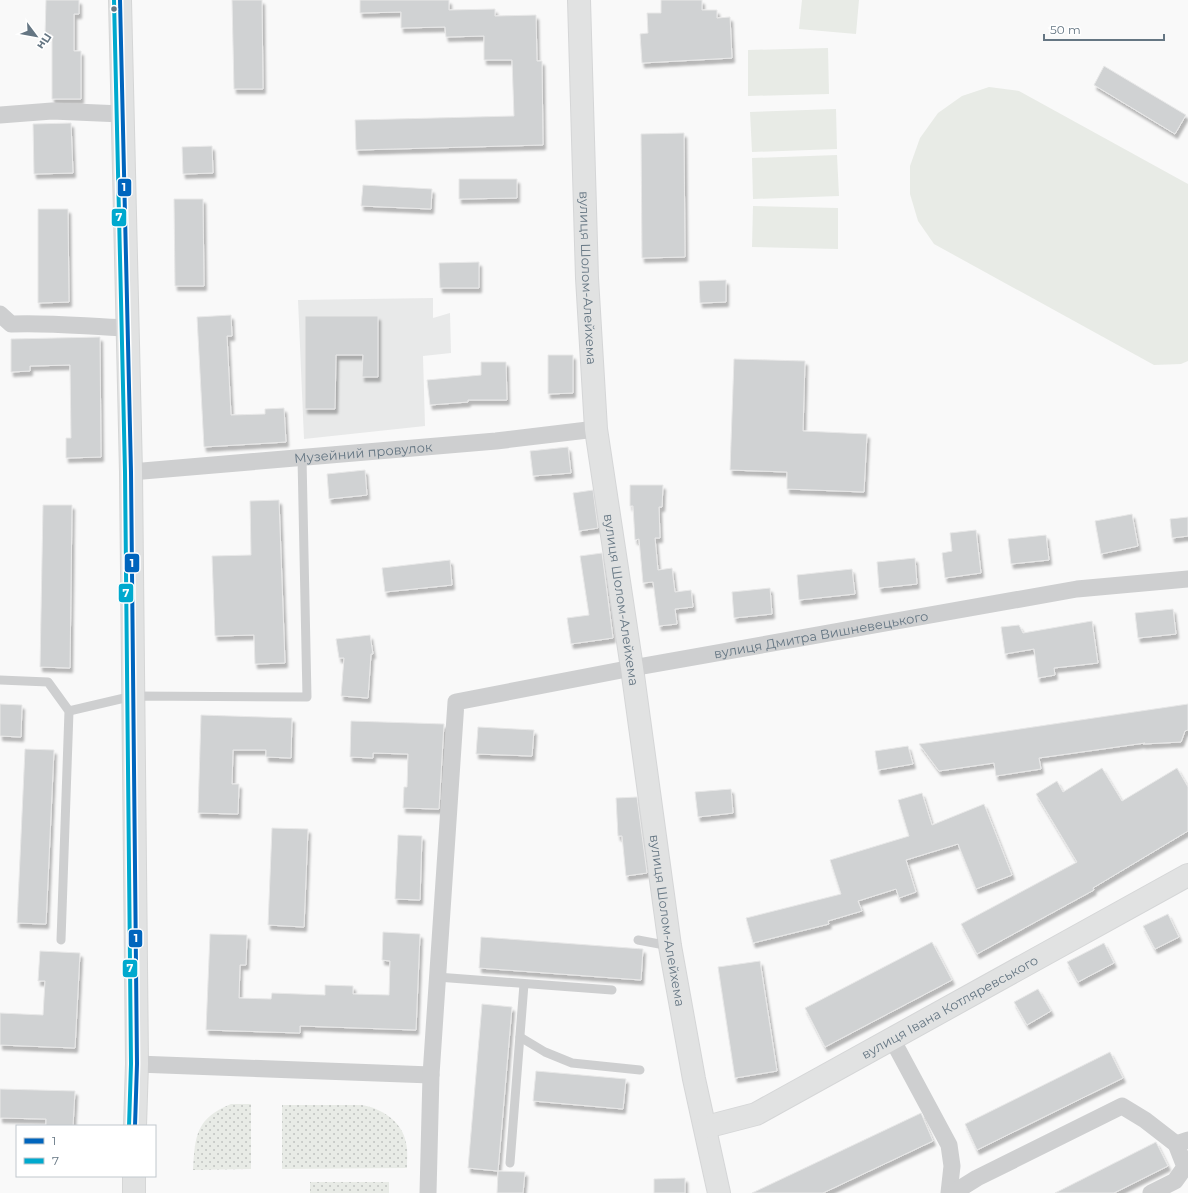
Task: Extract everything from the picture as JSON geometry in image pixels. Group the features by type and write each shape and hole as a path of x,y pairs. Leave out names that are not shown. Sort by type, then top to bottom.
{"main road":[{"path":"120,0 131,472 137,1064 135,1125"},
{"name":"вулиця Шолом-Алейхема","path":"579,0 587,278 596,429 632,668 670,946 694,1079 706,1127 719,1193"},
{"name":"вулиця Івана Котляревського","path":"706,1127 756,1114 1188,875"},
{"path":"134,1177 134,1193"}],"street":[{"path":"0,115 52,111 122,114"},
{"path":"0,314 11,324 48,324 128,328"},
{"name":"Музейний провулок","path":"131,472 496,441 596,429"},
{"name":"вулиця Дмитра Вишневецького","path":"437,976 456,702 632,668 1077,589 1188,579"},
{"path":"428,1193 431,1076 437,976"},
{"path":"892,1039 949,1146 952,1166 949,1193"},
{"path":"137,1064 431,1076"},
{"path":"953,1193 977,1178 1122,1106 1182,1142 1185,1167 1175,1181 1152,1193"}],"lane":[{"path":"68,710 133,696 306,697 302,458"},
{"path":"0,680 48,682 68,710 61,940"},
{"path":"638,940 670,946"},
{"path":"437,976 612,990"},
{"path":"510,1163 524,984"},
{"path":"520,1037 545,1052 572,1063 640,1070"}],"shaded area":[{"path":"802,0 859,0 856,34 799,29"},
{"path":"828,48 829,94 748,96 748,50"},
{"path":"989,87 1019,91 1188,184 1188,361 1181,364 1154,365 934,244 918,221 910,194 910,166 920,138 938,113 962,96"},
{"path":"836,109 837,149 752,152 750,112"},
{"path":"837,155 839,196 753,199 752,158"},
{"path":"753,206 838,208 838,249 752,247"},
{"path":"433,298 433,318 450,313 451,353 423,356 425,426 304,439 298,300"},
{"path":"231,1104 251,1104 251,1169 193,1170 197,1138 204,1122 219,1109"},
{"path":"282,1105 362,1105 376,1109 390,1117 401,1129 407,1146 407,1168 282,1169"},
{"path":"310,1182 389,1182 389,1193 310,1193"}],"building":[{"path":"46,0 79,0 79,14 74,14 74,51 81,51 81,99 52,99 52,35 45,35"},
{"path":"232,0 262,0 263,89 234,89"},
{"path":"360,0 449,0 449,10 495,9 495,16 536,15 537,61 542,61 543,145 356,150 355,120 514,116 512,60 484,60 484,36 446,37 445,27 401,28 401,12 360,13"},
{"path":"661,0 702,0 702,10 717,10 717,18 730,17 732,58 642,63 640,34 648,33 647,13 661,13"},
{"path":"1104,66 1186,115 1175,134 1094,85"},
{"path":"71,123 73,173 34,174 33,124"},
{"path":"684,133 685,257 642,258 641,134"},
{"path":"212,146 213,173 183,174 182,147"},
{"path":"459,179 517,179 517,198 459,199"},
{"path":"363,185 432,189 431,209 361,206"},
{"path":"174,199 203,199 204,286 175,286"},
{"path":"38,209 68,209 69,302 38,303"},
{"path":"479,262 479,288 440,288 439,263"},
{"path":"726,280 726,302 700,303 699,281"},
{"path":"231,315 232,336 227,336 231,415 265,414 265,409 284,408 286,442 204,447 197,317"},
{"path":"305,316 378,316 378,377 362,377 363,355 336,355 335,409 305,409"},
{"path":"100,337 101,457 66,458 66,438 71,438 70,365 30,366 30,371 11,372 11,339"},
{"path":"548,355 573,355 573,393 548,394"},
{"path":"734,359 805,361 803,431 867,434 864,492 787,489 787,472 730,470"},
{"path":"481,362 506,362 507,400 468,400 468,402 430,405 427,380 481,375"},
{"path":"568,447 571,473 533,476 530,451"},
{"path":"365,470 367,495 329,499 327,474"},
{"path":"630,485 663,485 662,507 659,507 660,538 655,538 658,570 672,568 675,592 691,590 693,607 675,609 677,624 659,626 653,582 643,583 639,539 635,540 633,506 630,506"},
{"path":"593,490 598,528 579,531 573,493"},
{"path":"279,500 285,663 255,664 254,635 215,636 212,556 251,555 250,501"},
{"path":"43,505 72,505 70,668 40,667"},
{"path":"1132,514 1138,546 1101,554 1095,521"},
{"path":"1188,517 1188,536 1172,538 1170,519"},
{"path":"976,530 981,573 945,578 942,553 952,551 950,533"},
{"path":"1046,535 1049,560 1011,564 1008,539"},
{"path":"602,553 613,638 571,644 567,618 589,615 580,556"},
{"path":"915,558 917,584 879,588 877,562"},
{"path":"450,560 452,585 385,592 382,568"},
{"path":"852,569 855,594 799,600 797,575"},
{"path":"770,588 772,614 734,618 732,592"},
{"path":"1173,609 1176,634 1138,638 1135,613"},
{"path":"1092,621 1098,663 1054,668 1055,675 1038,678 1034,649 1005,654 1001,627 1019,625 1023,633"},
{"path":"370,635 373,654 371,654 368,698 341,696 344,658 339,658 336,639"},
{"path":"0,704 22,705 21,737 0,736"},
{"path":"1188,704 1188,730 1185,731 1181,742 1143,744 1145,743 1039,758 1041,769 996,776 994,763 939,771 919,744"},
{"path":"201,715 292,718 291,758 266,757 266,750 233,750 232,784 239,784 238,814 198,813"},
{"path":"351,721 444,724 439,809 403,808 404,787 407,787 408,754 373,753 373,758 350,757"},
{"path":"478,727 534,730 532,756 476,754"},
{"path":"908,746 913,764 878,770 875,751"},
{"path":"25,749 54,750 46,924 17,923"},
{"path":"1102,768 1122,801 1177,768 1188,787 1188,831 1093,888 1094,890 977,954 961,924 1077,862 1036,794 1057,781 1063,792"},
{"path":"731,789 733,813 698,817 695,792"},
{"path":"922,793 932,825 984,804 1012,875 976,889 958,844 906,860 916,892 899,898 896,889 858,901 862,911 828,921 829,924 753,943 746,918 841,894 830,860 909,836 898,800"},
{"path":"637,797 647,873 626,876 622,836 618,836 616,798"},
{"path":"272,828 308,829 304,927 268,925"},
{"path":"398,835 422,836 420,900 395,899"},
{"path":"1168,914 1179,937 1155,949 1143,926"},
{"path":"383,932 420,934 416,1030 300,1026 300,1033 206,1030 210,934 247,935 246,965 240,965 239,998 271,999 272,993 325,995 325,985 353,986 353,994 389,995 390,961 382,960"},
{"path":"481,937 643,949 641,980 479,968"},
{"path":"932,942 952,980 825,1047 805,1008"},
{"path":"1104,943 1114,963 1078,982 1067,962"},
{"path":"40,951 80,953 75,1048 0,1045 0,1013 43,1015 45,981 38,981"},
{"path":"760,961 777,1071 735,1078 718,967"},
{"path":"1038,989 1051,1011 1027,1025 1014,1002"},
{"path":"482,1004 512,1007 498,1171 468,1168"},
{"path":"1110,1052 1123,1078 977,1150 965,1124"},
{"path":"536,1071 626,1079 623,1109 533,1101"},
{"path":"0,1089 75,1091 73,1125 46,1125 46,1119 0,1118"},
{"path":"921,1113 933,1141 823,1193 752,1193"},
{"path":"1156,1142 1168,1166 1114,1193 1055,1193"},
{"path":"498,1171 525,1172 523,1193 497,1193"},
{"path":"685,1178 685,1193 654,1193 654,1179"}],"transit line":[{"name":"7","path":"114,0 125,472 131,1064 129,1125"},
{"name":"1","path":"120,0 131,472 137,1064 135,1125"}]}
